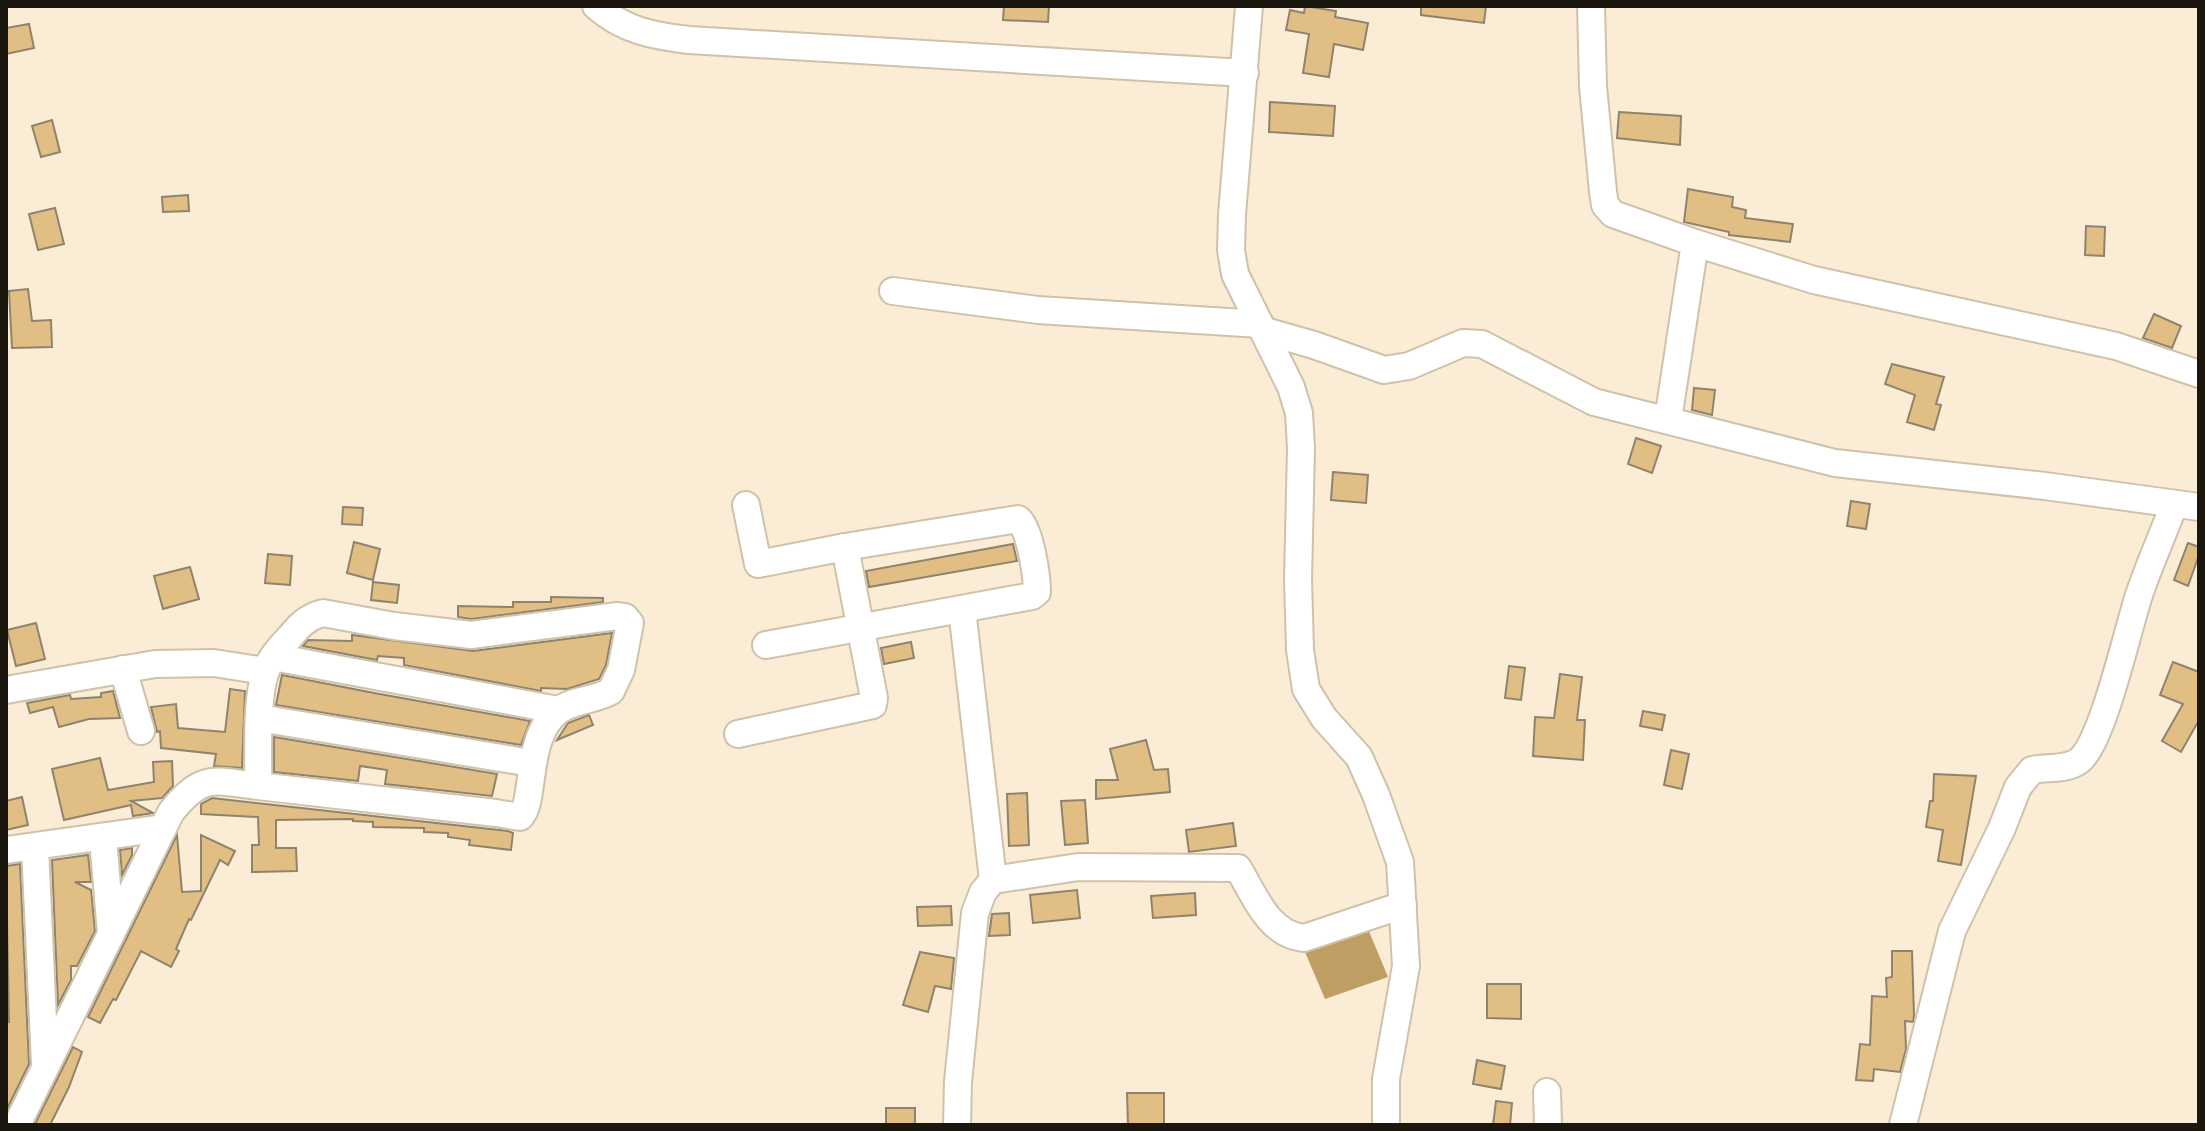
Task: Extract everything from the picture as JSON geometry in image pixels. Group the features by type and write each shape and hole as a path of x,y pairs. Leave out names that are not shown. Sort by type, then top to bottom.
{"street":[{"path":"596,6 610,19 630,28 654,36 689,40 1245,73"},
{"path":"1249,6 1231,250 1235,274 1291,387 1300,429 1298,580 1300,650 1306,689 1324,718 1359,757 1400,862 1406,966 1386,1079 1386,1125"},
{"path":"1591,6 1593,86 1605,205 1613,214 1814,280 2116,346 2199,374"},
{"path":"1668,420 1695,243"},
{"path":"893,291 1038,310 1262,328 1376,367 1397,370 1472,342 1496,351 1594,402 1835,463 2045,486 2186,506 2140,591 2115,680 2089,747 2074,764 2032,770 2018,787 2002,828 1952,931 1903,1125"},
{"path":"1291,387 1314,345"},
{"path":"746,505 758,564 1013,519 1022,521 1037,592 1032,596 766,645"},
{"path":"738,734 873,705 845,547"},
{"path":"962,609 993,880"},
{"path":"6,690 155,664 269,664 558,710 611,691 621,670 630,629 629,619 618,616 471,635 420,630 323,613 313,615 302,623 269,664 259,718 258,786"},
{"path":"123,669 141,731"},
{"path":"17,1125 171,812 188,791 199,785 229,782 520,817 526,808 531,763 545,727 558,710"},
{"path":"259,718 531,763"},
{"path":"6,850 163,828"},
{"path":"103,838 111,934"},
{"path":"35,847 45,1068"},
{"path":"957,1125 958,1082 975,913 983,892 993,880 1078,867 1238,868 1270,922 1291,936 1304,938 1403,905"},
{"path":"1547,1092 1548,1125"}],"shaded area":[{"path":"1368,929 1388,977 1325,999 1305,952"}],"building":[{"path":"1004,6 1049,6 1048,22 1003,20"},
{"path":"1305,6 1336,11 1335,17 1368,23 1363,50 1334,44 1329,77 1303,73 1309,34 1286,30 1290,10 1304,13"},
{"path":"1421,6 1486,6 1484,23 1421,15"},
{"path":"29,24 34,48 6,54 6,28"},
{"path":"1270,102 1335,106 1333,136 1269,132"},
{"path":"1619,112 1681,116 1680,145 1617,138"},
{"path":"52,120 60,152 41,157 32,126"},
{"path":"1688,189 1733,197 1732,207 1746,210 1745,218 1793,224 1790,242 1729,235 1729,232 1684,222"},
{"path":"188,195 189,211 163,212 162,197"},
{"path":"55,208 64,244 38,250 29,214"},
{"path":"2086,226 2105,227 2104,256 2085,255"},
{"path":"28,289 32,321 51,320 52,347 12,348 9,291"},
{"path":"2154,314 2181,326 2172,348 2143,338"},
{"path":"1892,364 1944,377 1936,404 1941,405 1934,430 1907,422 1915,395 1885,384"},
{"path":"1694,388 1715,390 1712,415 1692,410"},
{"path":"1636,438 1661,446 1652,473 1628,464"},
{"path":"1333,472 1368,475 1366,503 1331,500"},
{"path":"1851,501 1870,504 1866,529 1847,526"},
{"path":"343,507 363,508 362,525 342,524"},
{"path":"354,542 380,549 373,580 347,573"},
{"path":"2188,543 2199,547 2199,555 2188,586 2174,580"},
{"path":"1013,544 1017,561 869,587 866,571"},
{"path":"268,554 292,556 290,585 265,583"},
{"path":"190,567 199,599 163,609 154,576"},
{"path":"373,582 399,585 397,603 371,600"},
{"path":"551,597 603,598 603,602 471,619 458,617 458,606 513,607 513,602 551,602"},
{"path":"36,623 45,659 16,666 7,630"},
{"path":"612,633 606,665 599,679 567,689 541,688 541,691 404,665 404,658 378,656 377,660 303,646 308,640 352,641 352,635 473,651"},
{"path":"911,642 914,658 884,664 881,648"},
{"path":"2173,662 2199,672 2199,720 2181,752 2162,741 2183,704 2160,695"},
{"path":"1509,666 1525,668 1521,700 1505,698"},
{"path":"1560,674 1582,677 1577,720 1585,720 1583,760 1533,756 1535,717 1554,718"},
{"path":"282,675 530,721 521,745 276,705"},
{"path":"230,689 245,691 242,768 214,766 216,754 161,748 160,731 157,732 151,707 176,704 178,728 225,732"},
{"path":"113,691 120,718 89,719 59,727 53,707 30,713 27,703 70,695 71,699 101,697 101,693"},
{"path":"1643,711 1665,715 1662,730 1640,726"},
{"path":"589,715 593,725 557,740 568,723"},
{"path":"274,737 497,774 492,796 385,784 387,770 360,766 358,781 274,772"},
{"path":"1146,740 1154,770 1168,769 1170,792 1096,799 1096,780 1118,780 1110,749"},
{"path":"1671,750 1689,754 1682,789 1664,785"},
{"path":"100,758 108,790 154,782 153,762 172,761 173,786 162,798 131,801 153,813 133,816 131,805 64,820 52,769"},
{"path":"1934,774 1976,776 1961,865 1938,861 1943,830 1926,827 1930,801 1933,801"},
{"path":"1027,793 1029,845 1009,846 1007,794"},
{"path":"22,797 28,825 6,830 6,801"},
{"path":"212,798 508,831 513,833 511,850 469,845 470,840 448,837 448,833 424,832 424,828 373,827 373,822 353,819 276,820 276,848 296,848 297,871 252,872 252,845 259,845 258,817 201,814 201,804"},
{"path":"1085,800 1088,843 1065,845 1061,801"},
{"path":"1233,823 1236,846 1189,852 1186,830"},
{"path":"177,835 182,892 201,891 201,835 235,851 228,865 220,860 189,919 171,967 141,951 116,1000 113,999 100,1023 88,1017"},
{"path":"132,848 132,855 122,875 120,850"},
{"path":"88,855 91,882 75,882 91,890 95,931 77,966 71,966 71,980 58,1005 52,860"},
{"path":"20,864 29,1064 6,1111 6,1022 9,1022 6,866"},
{"path":"1077,890 1080,918 1033,923 1030,895"},
{"path":"1195,893 1196,915 1153,918 1151,896"},
{"path":"951,906 952,925 918,926 917,907"},
{"path":"1009,913 1010,935 989,936 992,914"},
{"path":"1892,951 1912,951 1914,1015 1913,1022 1905,1021 1906,1049 1900,1072 1874,1069 1873,1081 1856,1080 1860,1044 1870,1045 1872,996 1887,997 1886,978 1892,977"},
{"path":"920,952 954,958 951,989 935,986 928,1012 903,1005"},
{"path":"1487,984 1521,984 1521,1019 1487,1018"},
{"path":"73,1047 82,1052 69,1087 50,1125 35,1124"},
{"path":"1477,1060 1505,1066 1501,1089 1473,1084"},
{"path":"1127,1093 1164,1093 1164,1125 1128,1125"},
{"path":"1496,1101 1512,1103 1510,1125 1493,1125"},
{"path":"886,1108 915,1108 915,1125 886,1125"}]}
